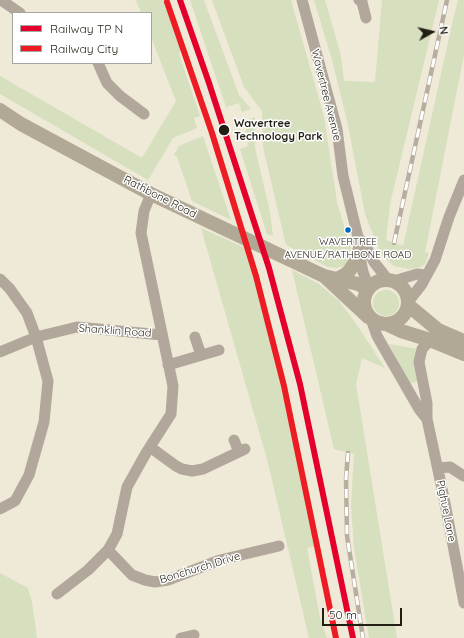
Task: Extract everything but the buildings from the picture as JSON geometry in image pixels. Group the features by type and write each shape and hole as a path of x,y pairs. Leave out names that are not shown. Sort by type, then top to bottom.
{"main road":[{"name":"Rathbone Road","path":"0,110 21,124 150,194 293,261 331,277 368,288"},
{"path":"331,277 346,274 357,259 359,251"},
{"name":"Rathbone Road","path":"331,277 370,318"},
{"path":"388,325 402,318 406,312 408,304 404,290 391,281 381,280 368,288 364,295 363,303 370,318 400,331 430,340 464,354"},
{"path":"408,304 438,330 464,341"}],"street":[{"path":"0,0 18,12"},
{"name":"Wavertree Avenue","path":"302,0 337,129 343,176 358,236 363,272 368,288"},
{"path":"359,0 362,2 366,18"},
{"path":"98,64 107,83 120,96 144,114"},
{"path":"408,304 422,284 435,260 464,180"},
{"name":"Shanklin Road","path":"0,352 36,337 77,327 162,335 141,233 144,211 150,194"},
{"name":"Wavertree Avenue","path":"358,236 367,248 374,262 391,281"},
{"path":"391,281 417,274 426,275"},
{"path":"0,279 10,289 26,313 36,337 48,381 44,422 29,475 16,501 0,509"},
{"name":"Pighue Lane","path":"370,318 377,336 419,409 427,419"},
{"path":"57,594 88,570 108,550 117,534 127,487 171,414 173,386 162,335"},
{"path":"195,337 201,355"},
{"name":"Pighue Lane","path":"430,340 422,349 419,359 427,403 427,419 461,574 464,603"},
{"path":"168,365 219,350"},
{"path":"150,447 176,466 192,471 203,469 242,451 234,440"},
{"path":"438,468 450,468 464,476"},
{"name":"Bonchurch Drive","path":"108,550 132,575 155,582 168,580 220,560 279,546"},
{"path":"182,638 194,635"}],"green space":[{"path":"136,0 166,0 181,47 179,54 200,116 194,118 197,128 173,138 148,180 0,94 0,76 142,158 176,101 152,40 152,12 141,12"},
{"path":"190,0 204,0 239,95 251,109 242,112 239,103 226,107"},
{"path":"212,0 291,0 324,117 337,202 351,249 349,258 345,265 337,268 328,267 286,245 263,147 262,111 244,87"},
{"path":"314,0 325,0 341,56 344,81 375,82 382,0 439,0 390,204 386,240 403,246 453,20 458,0 464,0 464,55 425,252 429,253 425,264 421,267 409,269 394,266 381,255 365,214 348,125 332,60"},
{"path":"255,117 255,148 270,212 273,236 267,234 240,149 248,146 245,121"},
{"path":"203,136 231,220 192,201 177,157 174,155 179,146"},
{"path":"201,228 250,250 275,345 306,480 317,546 307,548 320,618 327,638 309,638 268,463"},
{"path":"292,270 319,284 339,301 357,325 385,368 362,358 356,384 397,638 369,638 354,548 351,506 354,454 334,449"},
{"path":"386,290 395,294 399,303 395,312 386,316 377,312 373,303 377,294"},
{"path":"389,344 419,349 419,381 409,384"},
{"path":"0,573 28,588 32,602 37,638 0,638"}],"railway":[{"path":"394,243 447,0"},
{"path":"348,453 346,478 347,536 363,638"}],"transit line":[{"path":"180,0 209,83 269,268 300,384 353,638"}],"rail line":[{"name":"City","path":"167,2 212,133 256,276 284,386 336,638"}],"place":[{"name":"Wavertree Technology Park","path":"224,130"},
{"name":"WAVERTREE AVENUE/RATHBONE ROAD","path":"348,230"}]}
